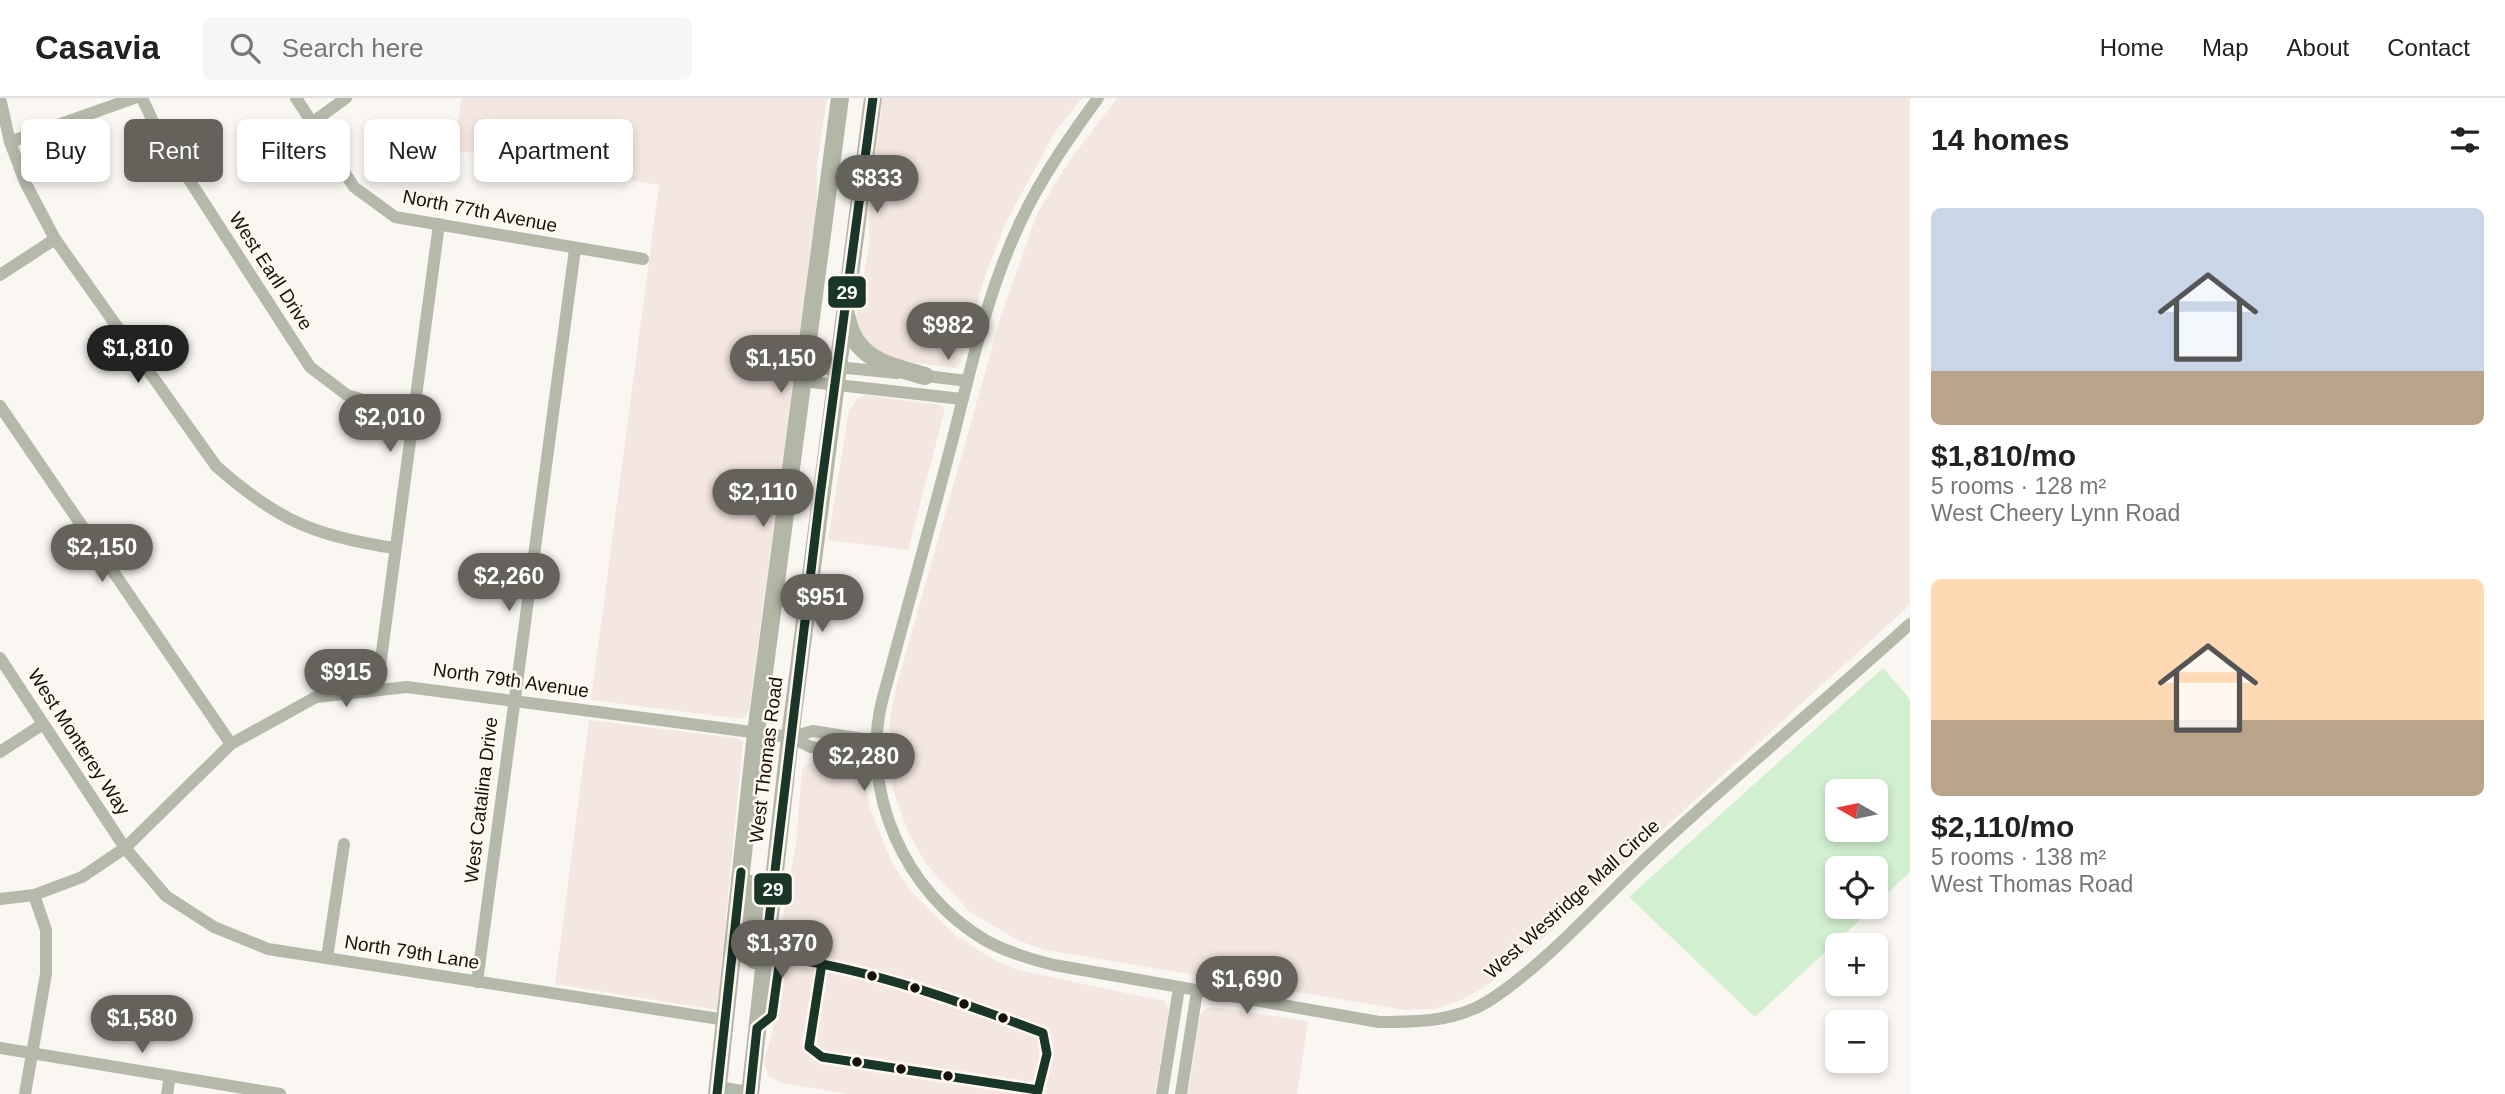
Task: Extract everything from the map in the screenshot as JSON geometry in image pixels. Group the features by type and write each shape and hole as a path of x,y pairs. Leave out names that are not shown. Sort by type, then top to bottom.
{"main road":[{"name":"West Thomas Road","path":"718,1091 757,733 840,98"},
{"name":"West Thomas Road","path":"749,1094 789,737 873,98"},
{"path":"846,306 850,330 869,356 925,376"},
{"path":"803,372 836,376"},
{"path":"740,880 752,885 754,893 754,958 760,1002"}],"street":[{"path":"0,98 10,142 25,182 55,239 216,466 250,496 282,517 337,539 394,548"},
{"path":"10,142 134,98"},
{"name":"West Earll Drive","path":"142,98 157,130 310,367 347,395 380,405 413,410"},
{"name":"North 77th Avenue","path":"296,98 311,119"},
{"path":"317,119 346,98"},
{"name":"West Westridge Mall Circle","path":"1098,98 1064,144 1019,226 967,381 882,701 875,741 883,802 899,847 935,898 983,939 1017,955 1055,965 1379,1022 1422,1022 1476,1007 1539,960 1668,838 1910,624"},
{"name":"North 77th Avenue","path":"350,181 354,187 395,217 643,259"},
{"path":"377,689 439,224"},
{"path":"0,275 55,239"},
{"name":"West Catalina Drive","path":"477,982 575,249"},
{"path":"836,376 925,376 967,381"},
{"path":"836,376 962,399"},
{"path":"0,406 231,744"},
{"name":"West Monterey Way","path":"0,657 125,848"},
{"name":"North 79th Avenue","path":"0,899 34,895 82,877 125,848 231,744 316,697 407,687 789,737"},
{"path":"0,752 43,724"},
{"path":"789,737 813,731 875,741"},
{"path":"789,737 811,747 875,756"},
{"path":"327,958 344,844"},
{"name":"North 79th Lane","path":"125,848 166,896 214,927 268,949 726,1020"},
{"path":"25,1094 46,974 46,930 34,895"},
{"path":"1162,1094 1188,990"},
{"path":"1181,1094 1188,990"},
{"path":"0,1048 280,1094"},
{"path":"167,1094 170,1076"},
{"path":"718,1091 749,1094"}],"shaded area":[{"path":"461,98 827,98 817,165 817,203 749,710 742,719 591,700 659,185 633,181 633,119 474,119 474,153 460,151 458,119"},
{"path":"883,98 1082,98 1055,132 1005,224 984,279 961,363 955,368 885,359 872,353 855,325 870,240 868,217"},
{"path":"1117,98 1910,98 1910,605 1530,950 1492,982 1466,998 1435,1009 1404,1010 1045,950 1017,940 970,912 925,863 907,829 893,790 890,718 896,688 1001,316 1037,214 1067,164"},
{"path":"865,395 941,405 945,409 908,550 828,540 849,410 858,398"},
{"path":"589,720 736,738 743,742 717,1010 555,984"},
{"path":"820,758 862,765 869,805 891,861 910,890 955,935 998,962 1018,970 1164,1001 1169,1010 1155,1094 849,1094 781,1083 768,1076 764,1062 775,1022 780,975 779,938 796,844 802,770 805,765"},
{"path":"1207,1008 1308,1021 1297,1094 1188,1094 1200,1014"}],"green space":[{"path":"1883,668 1910,699 1910,872 1888,893 1888,856 1825,856 1825,919 1861,919 1846,933 1825,933 1825,952 1755,1017 1629,897"}],"transit line":[{"name":"29","path":"873,98 820,496 768,929 774,944 786,958 884,979 1043,1033 1047,1054 1037,1094"},
{"name":"29","path":"717,1094 741,872"},
{"name":"29","path":"750,1094 757,1028 772,1016 779,966 786,958"},
{"name":"29","path":"822,963 809,1047 822,1057 1038,1090"}]}
